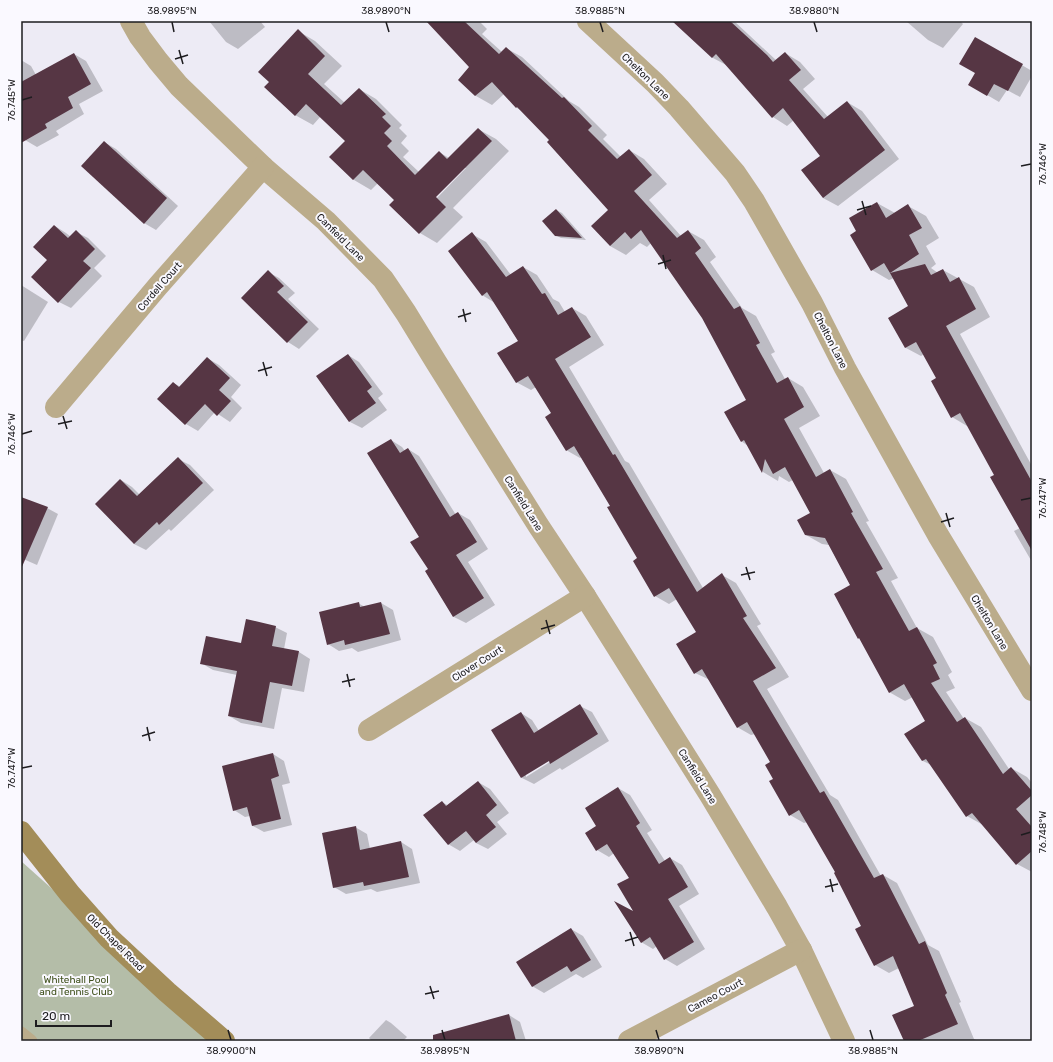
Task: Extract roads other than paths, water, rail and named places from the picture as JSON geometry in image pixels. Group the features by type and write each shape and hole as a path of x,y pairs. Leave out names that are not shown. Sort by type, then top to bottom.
{"street":[{"name":"Canfield Lane","path":"131,21 140,37 179,86 263,167 292,190 326,221 383,279 406,313 538,525 585,596 710,795 801,950 844,1041"},
{"name":"Chelton Lane","path":"588,21 655,83 679,108 735,173 754,201 812,303 845,368 938,536 1032,690"},
{"name":"Cordell Court","path":"56,407 153,292 263,167"},
{"name":"Clover Court","path":"369,730 585,596"},
{"name":"Old Chapel Road","path":"21,832 70,894 109,938 167,992 224,1041"},
{"name":"Cameo Court","path":"629,1041 801,950"}],"lane":[{"path":"21,1033 31,1041"}],"park label":[{"name":"Whitehall Pool and Tennis Club","path":"76,984"}]}
